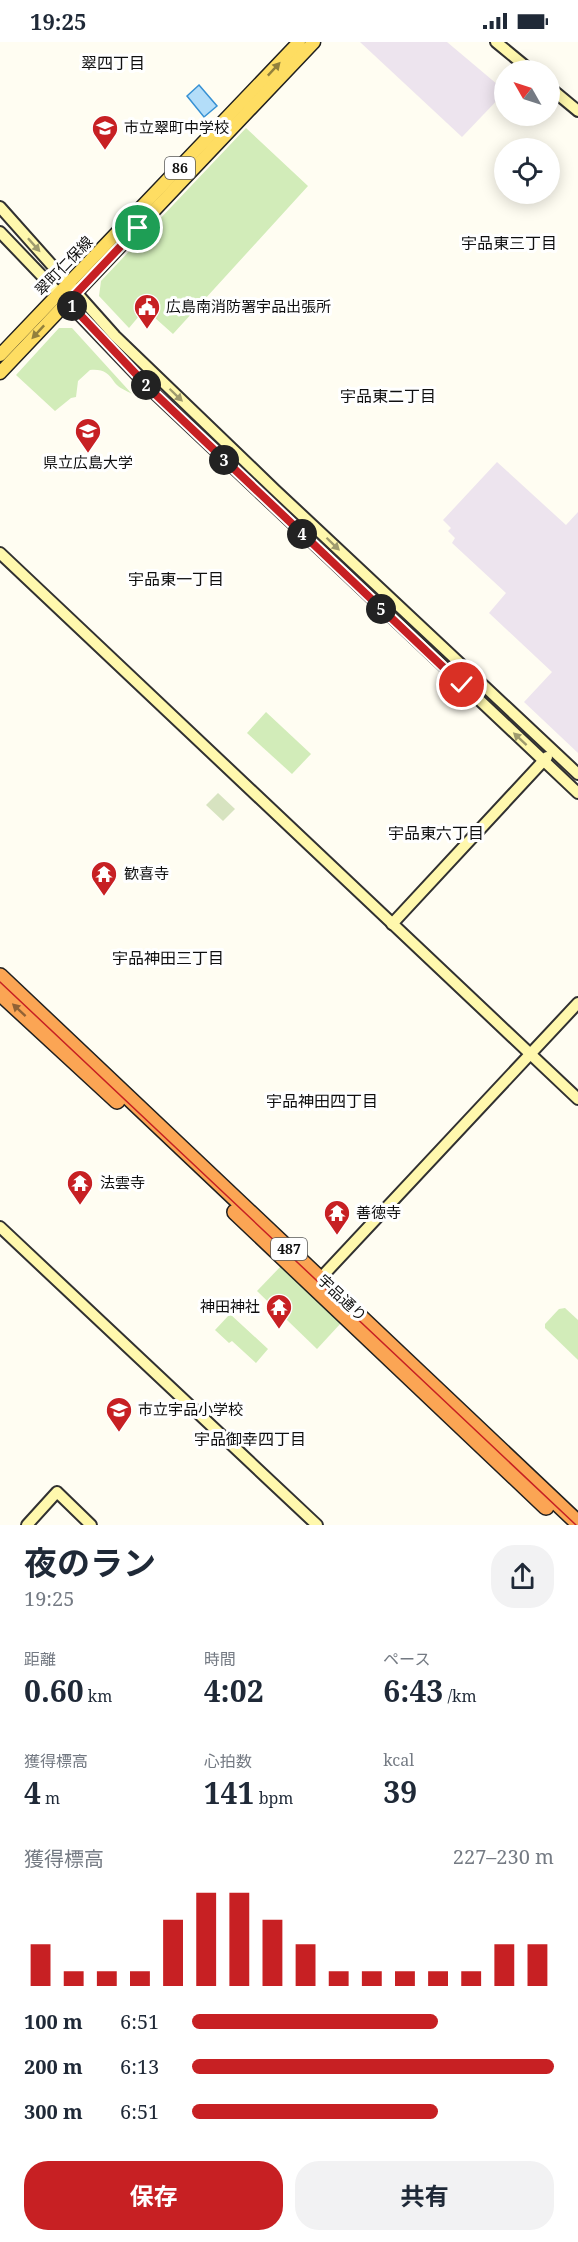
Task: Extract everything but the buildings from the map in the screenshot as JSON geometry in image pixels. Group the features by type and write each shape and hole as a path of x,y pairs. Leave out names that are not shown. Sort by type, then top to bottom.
{"highway":[{"name":"宇品通り","path":"0,976 173,1141 566,1525"},
{"name":"宇品通り","path":"0,993 578,1523"}],"main road":[{"name":"翠町仁保線","path":"0,373 64,297 68,283 83,270 299,42"},
{"name":"翠町仁保線","path":"0,355 64,297 78,292 315,42"}],"street":[{"path":"496,42 518,60"},
{"path":"560,96 578,111"},
{"path":"0,207 115,336 578,774"},
{"path":"0,232 152,391 578,793"},
{"path":"0,553 578,1099"},
{"path":"392,924 553,750"},
{"path":"317,1282 578,1002"},
{"path":"0,1227 317,1525"},
{"path":"27,1525 57,1492 91,1525"}],"shaded area":[{"path":"360,42 447,42 494,82 494,103 462,137"},
{"path":"497,462 566,525 578,512 578,753 524,702 552,672 489,613 506,593 452,543 455,538 448,531 451,528 443,520"}],"green space":[{"path":"246,128 308,186 173,334 145,309 129,328 99,296 101,281"},
{"path":"59,328 72,328 132,394 115,383 105,372 90,370 78,381 76,397 71,398 55,411 16,375"},
{"path":"266,712 311,754 292,774 247,733"},
{"path":"218,793 235,809 223,821 206,805"},
{"path":"282,1265 340,1320 341,1323 317,1349 257,1291"},
{"path":"565,1308 578,1320 578,1360 545,1328 545,1324 559,1309"},
{"path":"230,1314 268,1349 256,1363 232,1341 229,1343 215,1330"}],"water":[{"path":"199,85 217,106 204,117 187,96"}],"tram line":[{"path":"0,982 576,1525"}],"place":[{"name":"市立翠町中学校","path":"105,151"},
{"name":"広島南消防署宇品出張所","path":"147,330"},
{"name":"県立広島大学","path":"88,454"},
{"name":"歓喜寺","path":"104,897"},
{"name":"法雲寺","path":"80,1206"},
{"name":"善徳寺","path":"337,1236"},
{"name":"神田神社","path":"279,1330"},
{"name":"市立宇品小学校","path":"119,1433"}],"district":[{"name":"翠四丁目","path":"113,63"},
{"name":"宇品東三丁目","path":"509,243"},
{"name":"宇品東二丁目","path":"388,396"},
{"name":"宇品東一丁目","path":"176,579"},
{"name":"宇品東六丁目","path":"436,833"},
{"name":"宇品神田三丁目","path":"168,958"},
{"name":"宇品神田四丁目","path":"322,1101"},
{"name":"宇品御幸四丁目","path":"250,1439"}],"route":[{"path":"138,228 68,302 152,391 462,685"}]}
